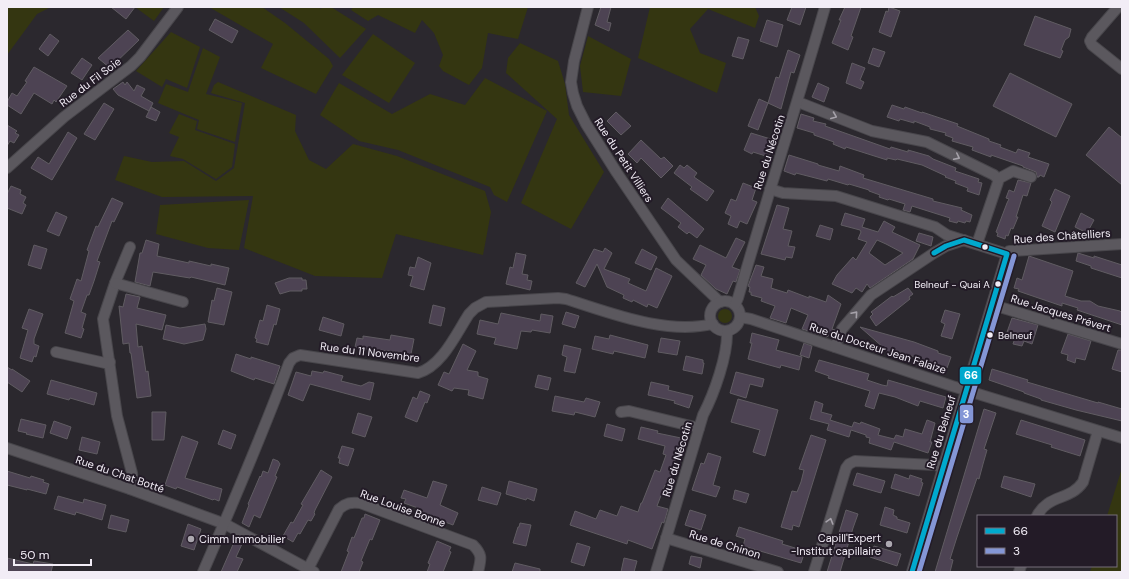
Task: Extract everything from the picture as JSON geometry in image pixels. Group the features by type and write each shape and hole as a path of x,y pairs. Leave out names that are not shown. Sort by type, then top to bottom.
{"street":[{"name":"Rue du Fil Soie","path":"7,168 64,117 131,66 140,57 178,7"},
{"name":"Rue du Petit Villiers","path":"588,7 571,82 577,106 586,124 617,173 676,260 720,302"},
{"name":"Rue du Nécotin","path":"735,305 770,188 798,102 825,7"},
{"path":"1118,7 1090,41 1092,45 1122,70"},
{"path":"798,102 872,131 927,142 994,175 998,179"},
{"path":"977,244 998,179 1013,171 1031,177"},
{"name":"Rue des Châtelliers","path":"770,188 783,192 836,196 935,228 947,235 1007,254 1012,250 1122,244"},
{"path":"835,347 842,329 871,295 934,252 964,240"},
{"path":"130,247 115,283 103,318 117,416 132,473 130,489"},
{"name":"Rue du Belneuf","path":"912,572 1007,254"},
{"path":"115,283 183,302"},
{"name":"Rue du 11 Novembre","path":"203,572 269,416 289,363 293,358 300,355 418,373 426,370 439,360 469,314 475,308 486,302 558,298 634,320 664,326 697,326 712,324"},
{"path":"728,301 735,305 740,312 740,317 737,325 731,330 719,330 712,324 710,316 711,311 716,304 728,301"},
{"name":"Rue Jacques Prévert","path":"993,305 1122,344"},
{"name":"Rue du Docteur Jean Falaize","path":"740,317 751,319 967,390 1122,438"},
{"name":"Rue du Nécotin","path":"656,572 703,415 711,399 720,369 727,342 727,331"},
{"path":"56,352 105,363 110,362"},
{"path":"621,412 628,410 699,428"},
{"path":"1039,512 1046,503 1074,492 1079,488 1083,482 1098,431"},
{"name":"Rue du Chat Botté","path":"7,448 130,489 224,524 311,570"},
{"path":"814,572 846,468 849,464 855,461 934,465 943,467"},
{"name":"Rue Louise Bonne","path":"311,570 339,508 353,502 360,503 473,545 479,551 481,559 478,572"},
{"name":"Rue de Chinon","path":"666,538 778,572"}],"green space":[{"path":"7,7 51,7 37,14 7,55"},
{"path":"135,7 164,7 154,21"},
{"path":"209,7 262,7 285,23 329,59 333,66 316,94 261,68 273,44"},
{"path":"279,7 318,7 321,9 322,7 331,7 366,29 340,58 304,23"},
{"path":"353,7 528,7 518,39 488,33 482,68 469,85 443,71 439,66 443,55 434,33 422,20 415,33 378,15 368,21 351,10"},
{"path":"650,7 755,7 759,16 755,28 708,9 690,29 700,53 726,63 717,93 638,58"},
{"path":"171,32 200,47 187,88 166,79 162,87 136,71"},
{"path":"373,34 415,63 389,103 342,75"},
{"path":"588,36 631,59 621,96 583,92 580,66"},
{"path":"520,43 558,61 565,84 569,115 604,172 571,229 521,203 557,119 506,73 508,58"},
{"path":"203,48 220,57 206,94 242,103 235,142 197,129 199,120 158,103 166,84 188,92"},
{"path":"485,78 547,111 507,202 494,195 490,187 398,150 359,141 320,115 339,83 392,114 430,94 465,105"},
{"path":"218,82 296,115 295,131 309,160 326,169 353,144 397,156 485,191 491,212 483,255 396,234 382,278 315,276 244,248 253,196 162,197 115,180 124,156 152,162 184,161 216,181 234,168 245,103 211,93 214,85"},
{"path":"179,114 197,121 195,130 235,144 232,167 216,179 183,159 170,156 179,137 169,133"},
{"path":"249,200 239,250 208,248 156,234 160,205"},
{"path":"722,309 728,309 732,313 732,319 728,323 722,323 718,319 718,313"},
{"path":"1122,468 1122,572 1090,572 1092,567 1117,567 1117,515 1107,515"}],"building":[{"path":"111,7 135,7 126,19"},
{"path":"601,7 611,7 607,22 611,23 609,31 595,25"},
{"path":"792,7 806,7 800,25 787,20"},
{"path":"845,7 861,7 848,50 832,43 841,20 839,20"},
{"path":"889,7 900,11 891,37 879,32 886,11 888,12"},
{"path":"1035,16 1071,29 1069,37 1065,40 1061,50 1063,51 1060,58 1024,45"},
{"path":"215,19 238,31 232,43 209,30"},
{"path":"767,20 783,25 777,47 760,41"},
{"path":"128,30 139,40 110,68 98,58"},
{"path":"50,34 59,41 48,56 39,49"},
{"path":"738,37 749,40 743,59 732,56"},
{"path":"873,48 885,52 879,67 868,63"},
{"path":"788,50 800,55 794,73 791,72 781,109 768,103 776,77 779,78"},
{"path":"82,58 92,65 82,80 71,73"},
{"path":"852,63 865,68 860,80 864,82 861,89 846,83"},
{"path":"34,67 67,86 56,102 54,100 52,104 34,93 21,114 7,105 7,102 12,93 17,96 27,82 25,81"},
{"path":"1010,73 1072,104 1056,137 993,106"},
{"path":"123,82 125,85 127,82 134,91 137,85 145,89 141,96 153,103 151,107 160,112 156,121 146,117 149,111 118,95 113,89"},
{"path":"818,83 829,88 824,102 812,97"},
{"path":"759,99 768,103 758,130 748,126"},
{"path":"104,103 114,109 95,140 84,134"},
{"path":"892,105 904,109 905,107 958,124 957,126 989,139 989,141 1001,145 1000,147 1016,153 1018,149 1030,153 1028,157 1049,164 1044,177 1040,175 1037,177 1036,172 1023,166 972,150 973,147 952,141 953,138 945,135 946,133 930,129 930,127 914,121 914,123 900,119 899,121 887,117"},
{"path":"616,112 631,126 621,135 607,121"},
{"path":"801,114 814,118 813,121 826,124 825,126 890,149 891,147 908,152 908,150 929,156 956,168 955,171 979,179 978,182 982,183 979,195 967,191 968,188 955,183 956,181 922,165 897,159 887,158 887,160 846,147 845,149 833,144 834,142 814,135 814,133 797,128"},
{"path":"7,125 17,131 15,133 19,135 14,143 10,141 7,146"},
{"path":"1109,127 1122,138 1122,185 1086,155"},
{"path":"68,132 77,138 52,180 31,168 38,157 49,164"},
{"path":"751,133 774,140 769,157 753,152 752,154 744,150"},
{"path":"641,140 661,159 664,157 673,166 661,178 641,158 637,163 628,154"},
{"path":"789,155 839,171 840,166 864,175 863,178 933,199 933,201 962,208 961,210 972,215 970,222 966,221 965,223 958,221 957,223 949,221 950,218 912,206 910,212 903,210 905,204 879,197 880,195 869,190 828,179 827,181 796,173 795,175 784,171"},
{"path":"680,165 684,168 687,165 697,173 694,177 714,191 707,201 690,189 692,187 674,173"},
{"path":"1018,180 1031,183 1027,196 1023,195 1016,217 1018,217 1013,229 1011,228 1005,239 997,236 998,233 996,232 1009,199 1006,198 1009,190 1014,192"},
{"path":"743,183 756,188 752,200 757,202 747,224 740,221 737,228 728,224 731,216 725,213 731,199 736,201"},
{"path":"11,186 21,190 20,194 26,197 23,203 26,205 22,214 7,208 7,194"},
{"path":"1055,189 1070,196 1055,232 1042,226 1052,202 1050,200"},
{"path":"112,198 123,203 114,222 112,221 97,261 100,262 94,281 81,312 86,314 81,338 65,333 74,301 70,299 77,279 81,281 89,251 87,250 96,226 98,227"},
{"path":"668,198 704,229 697,238 689,232 687,234 678,227 681,223 661,208"},
{"path":"777,205 789,208 783,229 792,231 788,246 795,247 792,258 786,257 785,260 761,254"},
{"path":"56,212 67,217 59,236 47,231"},
{"path":"845,213 865,219 862,227 878,232 884,221 895,227 892,232 920,245 913,259 870,288 867,284 862,292 856,288 852,293 832,284 837,275 853,257 856,260 867,242 858,239 861,232 860,230 841,225","holes":["877,240 903,253 885,265 869,253"]},
{"path":"1081,213 1094,220 1087,233 1075,227"},
{"path":"820,225 833,229 830,240 816,236"},
{"path":"919,233 933,237 931,246 916,241"},
{"path":"736,238 745,242 732,267 740,270 736,282 733,281 727,294 716,289 701,275 706,265 693,259 700,245 726,258"},
{"path":"146,240 159,244 157,256 189,263 189,261 229,268 225,285 191,277 153,272 150,286 135,282 140,253 142,253"},
{"path":"34,245 47,249 41,269 28,265"},
{"path":"605,248 612,253 604,269 630,279 628,283 646,291 656,268 672,276 657,308 648,304 647,307 633,300 632,302 623,298 624,295 607,287 597,264 585,287 576,283 594,249 603,252"},
{"path":"642,249 657,257 651,270 635,263"},
{"path":"516,253 526,255 522,274 528,275 527,280 532,281 530,290 506,284 510,267 513,268"},
{"path":"1078,253 1094,258 1094,256 1122,265 1122,278 1091,268 1091,266 1076,261"},
{"path":"1029,256 1073,271 1065,296 1081,301 1090,301 1098,306 1120,311 1122,313 1122,325 1077,310 1078,308 1062,303 1062,306 1018,291 1019,289 1014,288 1017,278 1022,280"},
{"path":"418,257 431,263 424,290 410,286 413,276 408,275 410,267 415,268"},
{"path":"756,265 764,267 761,276 773,279 771,288 787,293 788,290 809,298 809,296 826,302 828,295 841,304 832,329 835,330 827,337 802,329 808,315 791,308 786,323 770,318 775,306 761,301 762,298 751,295 751,292 749,292 750,287 748,286"},
{"path":"289,278 302,278 302,280 306,280 307,289 280,294 275,283"},
{"path":"217,288 232,292 224,325 208,322 212,300 214,301"},
{"path":"908,288 913,294 909,297 910,299 876,326 870,317 873,314 871,312 892,296 893,297"},
{"path":"126,294 140,297 137,308 166,315 162,330 136,324 138,347 142,346 146,372 148,371 151,396 137,398 129,343 123,344 119,306 123,307"},
{"path":"267,305 280,309 276,325 274,324 268,345 256,342 257,339 255,338 260,320 263,321"},
{"path":"433,305 445,308 441,326 429,323"},
{"path":"29,309 43,314 34,339 34,344 39,346 36,357 34,356 32,362 20,358 28,330 22,328"},
{"path":"945,310 960,314 952,339 941,336 945,324 941,322"},
{"path":"566,312 579,316 575,328 562,324"},
{"path":"501,313 540,321 541,314 553,316 550,333 532,330 531,332 521,331 517,349 494,344 496,338 477,334 480,320 498,324"},
{"path":"323,317 344,324 341,336 319,330"},
{"path":"1012,318 1038,325 1032,344 1024,341 1022,346 1013,344 1015,338 1006,335"},
{"path":"205,324 206,329 203,340 184,344 163,339 166,325 180,328"},
{"path":"860,327 914,342 951,357 947,368 896,351 895,354 886,351 887,349"},
{"path":"752,333 779,340 776,350 802,357 799,370 781,365 780,368 748,359 752,343 750,343"},
{"path":"1068,334 1091,341 1085,360 1076,358 1075,363 1067,360 1068,355 1061,353"},
{"path":"391,335 414,339 411,354 355,347 357,338 363,339 363,336 390,340"},
{"path":"610,335 648,345 645,358 614,351 613,354 592,349 595,336 609,339"},
{"path":"661,338 680,341 677,355 658,352"},
{"path":"804,343 812,346 809,358 800,355"},
{"path":"463,344 476,351 467,370 478,372 478,376 488,379 483,399 468,395 469,390 454,388 452,391 438,385 444,372 449,374"},
{"path":"564,345 581,349 575,373 564,371 567,357 562,355"},
{"path":"1118,350 1122,350 1122,372 1112,369"},
{"path":"236,354 280,366 274,384 255,378 254,380 231,371"},
{"path":"686,356 703,360 704,363 702,374 683,370"},
{"path":"819,360 869,374 867,380 882,385 887,386 888,380 946,397 943,408 920,401 918,406 895,397 879,393 874,409 865,406 870,391 828,378 829,376 815,371"},
{"path":"7,367 30,381 22,392 7,382"},
{"path":"992,369 1028,380 1027,382 1122,409 1122,421 1041,400 1024,392 989,380"},
{"path":"312,371 323,373 324,371 343,376 341,381 361,386 369,382 374,383 370,400 310,384 303,401 288,395 296,372 311,376"},
{"path":"736,372 764,379 762,387 750,384 746,398 730,393"},
{"path":"538,375 551,378 548,390 535,387"},
{"path":"51,380 97,393 94,405 70,398 69,400 47,394"},
{"path":"651,382 669,386 668,390 693,396 689,408 674,403 675,401 648,395"},
{"path":"420,391 430,395 427,403 425,402 417,422 405,417 413,397 417,399"},
{"path":"555,396 584,402 586,398 600,402 595,417 575,412 574,415 552,411"},
{"path":"738,399 778,410 765,456 753,452 760,430 731,422"},
{"path":"815,401 823,404 821,412 832,415 830,420 852,427 854,422 860,424 861,422 880,429 878,435 894,439 896,435 903,437 905,429 922,434 927,420 935,423 930,442 932,442 928,453 894,442 891,450 869,443 870,438 866,437 866,435 851,430 849,437 827,430 829,424 810,419"},
{"path":"984,409 996,413 984,449 987,450 979,479 977,478 950,559 953,560 950,572 935,572"},
{"path":"152,412 166,412 164,440 152,440"},
{"path":"358,413 372,417 365,437 352,433"},
{"path":"21,419 46,425 43,438 18,431"},
{"path":"1021,420 1085,440 1080,456 1051,447 1052,445 1016,434"},
{"path":"54,421 71,427 67,439 50,433"},
{"path":"607,424 625,429 622,441 604,436"},
{"path":"641,427 658,431 657,433 681,438 672,472 657,506 668,509 664,523 662,522 652,549 628,540 627,544 570,525 575,511 596,519 600,510 617,516 621,506 638,512 655,470 660,472 666,455 663,454 665,446 638,439"},
{"path":"223,430 236,435 231,449 218,444"},
{"path":"811,435 826,440 799,527 793,525 792,530 781,527 792,491 797,492 801,482 804,470 799,469"},
{"path":"182,436 198,442 185,478 222,489 219,501 177,487 176,489 165,485"},
{"path":"82,437 100,442 97,454 79,450"},
{"path":"342,446 354,449 348,466 339,463 340,458 338,458"},
{"path":"708,453 721,457 713,485 720,487 716,497 692,490 701,463 704,464"},
{"path":"273,459 278,461 280,464 275,476 277,477 260,518 254,515 249,527 242,523 249,505 248,504 260,476 261,477 263,471 268,473"},
{"path":"321,470 332,477 311,521 308,520 300,534 298,533 293,542 283,536 291,522 293,523 303,505 301,504"},
{"path":"7,471 30,478 31,476 44,480 43,482 49,484 46,494 7,485"},
{"path":"857,473 885,481 881,493 853,485"},
{"path":"895,474 909,479 910,475 922,479 921,482 923,483 919,496 891,488"},
{"path":"1004,476 1035,484 1031,497 1001,487"},
{"path":"433,481 447,485 440,505 458,513 453,525 432,517 433,516 418,510 418,508 404,503 406,499 401,498 404,490 427,498"},
{"path":"509,481 537,489 534,501 527,498 526,500 506,494"},
{"path":"482,487 501,493 497,505 478,500"},
{"path":"735,490 749,494 746,503 733,499"},
{"path":"58,496 83,503 84,499 106,505 102,520 76,512 75,515 54,509"},
{"path":"885,507 894,510 893,515 897,517 897,519 910,523 907,533 880,525"},
{"path":"690,510 706,515 701,530 685,525"},
{"path":"846,510 858,514 840,572 827,572"},
{"path":"365,514 380,520 361,561 363,562 359,572 341,572 349,552 347,551 352,537 354,538"},
{"path":"111,515 129,520 126,532 108,528"},
{"path":"520,523 531,525 526,546 513,543"},
{"path":"188,524 201,529 194,550 181,546"},
{"path":"739,527 783,541 782,544 805,551 801,563 743,546 745,539 736,536"},
{"path":"235,540 242,544 236,557 243,559 237,572 221,572"},
{"path":"437,541 451,547 449,551 451,552 443,572 427,572 430,564 428,563"},
{"path":"577,543 590,547 584,566 571,562"},
{"path":"874,546 901,554 897,566 870,557"},
{"path":"691,556 702,558 700,568 689,564"},
{"path":"7,558 33,564 34,561 53,564 51,572 7,572"},
{"path":"624,558 637,561 634,572 621,572"},
{"path":"515,563 540,569 540,572 512,572"}],"transit line":[{"name":"66","path":"912,572 1007,254 964,240 946,246 934,253"},
{"name":"3","path":"919,572 1014,256"}],"place":[{"name":"Belneuf - Quai A","path":"998,284"},
{"name":"Belneuf","path":"990,335"},
{"name":"Cimm Immobilier","path":"191,539"},
{"name":"Capill'Expert -Institut capillaire","path":"889,544"}]}
